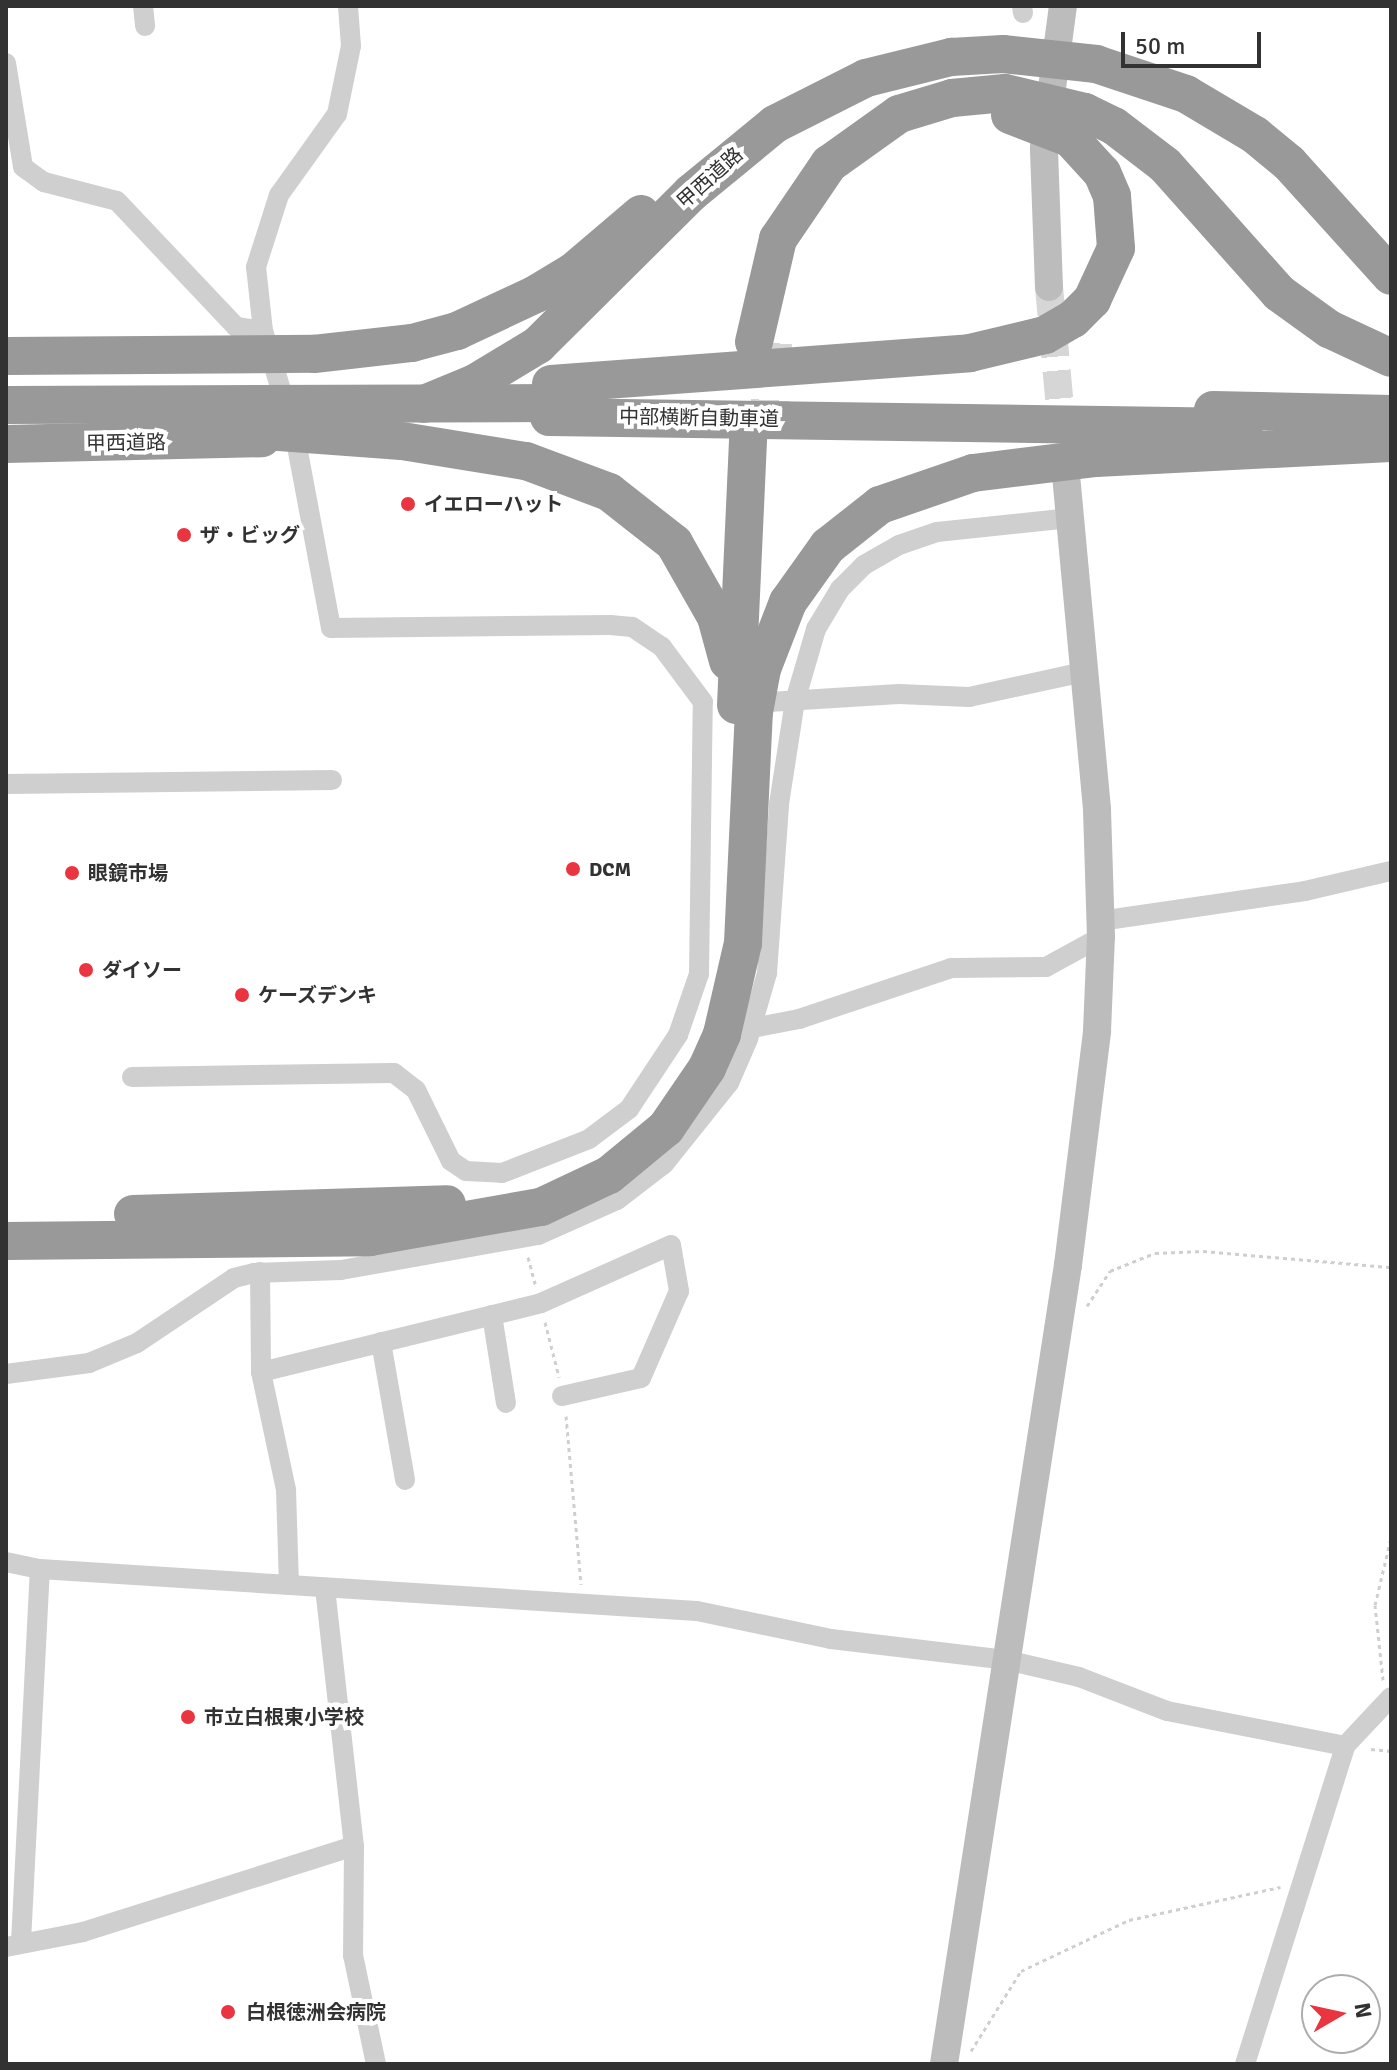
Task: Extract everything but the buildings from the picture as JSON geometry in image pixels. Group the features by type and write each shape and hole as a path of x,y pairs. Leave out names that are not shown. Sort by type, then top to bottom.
{"highway":[{"name":"甲西道路","path":"6,356 266,343 412,343 497,315 574,271 766,112 858,64 949,43 1057,35 1147,63 1227,101 1296,152 1391,240"},
{"name":"甲西道路","path":"6,444 295,436 434,401 507,366 565,322 737,152 819,98 866,78 1057,35 1232,120 1289,163 1391,276"},
{"path":"764,342 797,246 842,178 908,132 1005,104 1030,119 1114,126 1165,165 1279,293 1329,329 1391,358"},
{"path":"550,401 970,353 1045,335 1073,319 1092,300 1116,248 1112,196 1078,125"},
{"name":"中部横断自動車道","path":"6,405 550,401 1391,414"},
{"name":"中部横断自動車道","path":"6,419 550,401 1391,430"},
{"path":"6,429 277,430 402,441 526,461 609,492 674,543 716,617 737,706 744,927 735,991 707,1068 666,1128 640,1154 575,1194 541,1207 370,1237 6,1241"},
{"path":"6,1214 462,1203 536,1190 598,1158 651,1114 691,1060 707,1026 725,939 737,706 758,438"},
{"path":"737,706 807,572 852,524 911,491 973,473 1067,461 1391,443"}],"street":[{"path":"348,6 350,58 337,114 279,195 264,232 256,267 266,343 295,436 331,628 632,627 737,706 899,694 969,697 1084,672"},
{"path":"1049,287 1043,200 1057,35"},
{"path":"6,63 23,167 44,182 117,201 236,327 266,343"},
{"path":"956,2060 1006,1660 1090,1114 1101,929 1084,672 1066,474"},
{"path":"6,1374 89,1363 137,1343 234,1278 260,1272 341,1270 523,1237 578,1221 617,1200 664,1164 729,1083 752,1028 767,973 779,804 795,701 816,629 840,589 864,565 899,545 937,532 1070,518"},
{"path":"132,1077 394,1073 416,1090 451,1161 483,1174 528,1165 589,1139 629,1109 651,1078 678,1035 699,974 737,706"},
{"path":"6,784 332,780"},
{"path":"752,1028 799,1019 951,968 1046,967 1101,929 1305,891 1391,871"},
{"path":"261,1372 541,1303 671,1245 679,1291 641,1378 562,1396"},
{"path":"260,1272 261,1372 284,1475 289,1585"},
{"path":"492,1315 506,1403"},
{"path":"381,1342 405,1480"},
{"path":"6,1562 40,1569 697,1611 831,1639 1006,1660 1079,1677 1167,1711 1345,1746"},
{"path":"40,1569 13,1944 83,1932 354,1846"},
{"path":"325,1588 354,1846 353,1955 376,2064"},
{"path":"1245,2064 1345,1746 1388,1699"}],"path":[{"path":"523,1237 562,1396 582,1604"},
{"path":"1059,1324 1081,1315 1110,1271 1155,1253 1203,1251 1391,1267"},
{"path":"1388,1699 1375,1605 1391,1538"},
{"path":"956,2060 1021,1971 1086,1937 1129,1920 1303,1883"}],"tunnel":[{"path":"1049,287 1063,442"},
{"path":"768,438 773,342"}],"place":[{"name":"イエローハット","path":"408,504"},
{"name":"ザ・ビッグ","path":"184,535"},
{"name":"DCM","path":"573,869"},
{"name":"眼鏡市場","path":"72,873"},
{"name":"ダイソー","path":"86,970"},
{"name":"ケーズデンキ","path":"242,995"},
{"name":"市立白根東小学校","path":"188,1717"},
{"name":"白根徳洲会病院","path":"228,2012"}]}
